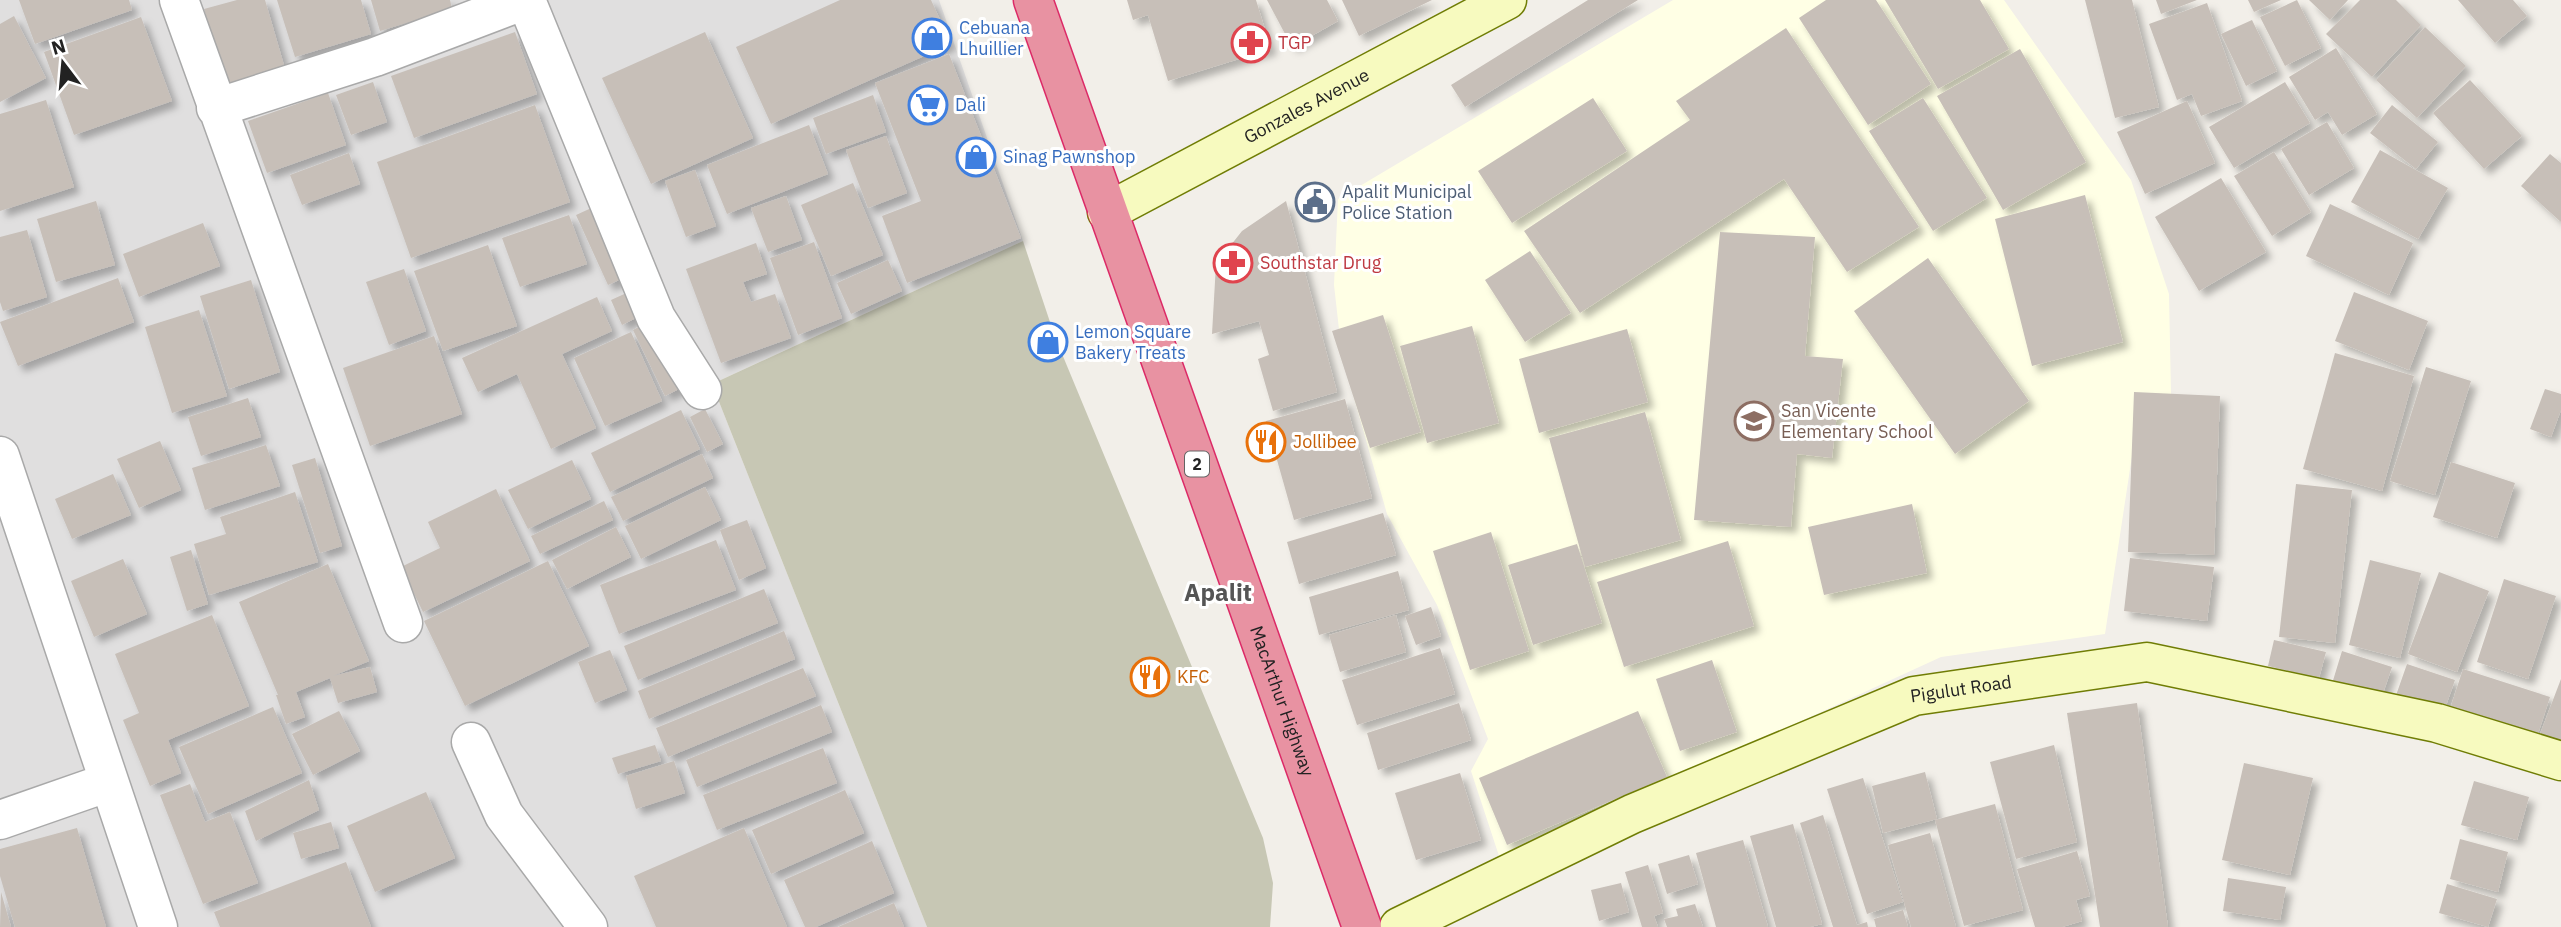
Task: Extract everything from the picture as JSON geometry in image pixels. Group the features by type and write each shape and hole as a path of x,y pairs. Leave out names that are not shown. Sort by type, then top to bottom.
{"highway":[{"name":"MacArthur Highway","path":"1033,0 1362,927"}],"street":[{"path":"179,0 402,623"},
{"path":"216,108 375,57 526,0 656,318 702,390"},
{"name":"Gonzales Avenue","path":"1107,212 1507,0"},
{"path":"0,456 158,927"},
{"name":"Pigulut Road","path":"1399,927 1632,814 1914,696 2147,662 2437,723 2561,761"},
{"path":"471,743 504,816 588,927"},
{"path":"0,820 109,782"}],"shaded area":[{"path":"0,0 939,0 1023,241 712,384 927,927 0,927"},
{"name":"San Vicente Elementary School","path":"1673,0 2004,0 2131,180 2169,294 2171,394 2135,436 2105,634 1941,657 1500,859 1471,771 1488,739 1437,605 1387,514 1342,356 1334,285 1338,199"},
{"path":"1023,241 1055,337 1263,838 1273,883 1270,927 927,927 712,384"}],"building":[{"path":"19,0 129,0 132,10 35,44"},
{"path":"237,0 265,0 286,72 228,89 204,9"},
{"path":"277,0 361,0 371,34 295,57"},
{"path":"371,0 450,0 452,9 380,31"},
{"path":"840,0 931,0 951,44 771,124 736,47"},
{"path":"1127,0 1256,0 1271,49 1168,81 1148,15 1133,20"},
{"path":"1267,0 1327,0 1338,21 1292,47"},
{"path":"1342,0 1432,0 1359,36"},
{"path":"1588,0 1638,0 1465,107 1451,85"},
{"path":"1826,0 1876,0 1931,84 1868,125 1799,18"},
{"path":"1885,0 1980,0 2009,49 1938,89"},
{"path":"2085,0 2132,0 2159,107 2115,118"},
{"path":"2156,0 2197,0 2161,14"},
{"path":"2248,0 2281,0 2254,12"},
{"path":"2297,0 2321,48 2285,66 2260,17"},
{"path":"2309,0 2348,0 2330,20"},
{"path":"2360,0 2396,0 2421,25 2372,77 2326,34"},
{"path":"2458,0 2513,0 2527,16 2495,43"},
{"path":"2207,3 2242,101 2201,116 2192,94 2177,100 2149,24"},
{"path":"14,16 46,78 0,102 0,24"},
{"path":"141,17 172,101 74,135 44,52"},
{"path":"2252,20 2277,71 2246,86 2221,34"},
{"path":"2425,27 2466,66 2417,118 2376,80"},
{"path":"1786,28 1919,227 1847,272 1784,179 1580,313 1524,231 1690,120 1676,101"},
{"path":"515,32 537,94 414,138 391,76"},
{"path":"705,32 753,138 651,184 602,78"},
{"path":"2336,48 2377,114 2342,135 2328,112 2315,120 2289,77"},
{"path":"2020,49 2086,162 2003,210 1937,96"},
{"path":"949,54 1021,238 907,283 882,216 921,201 875,83"},
{"path":"2470,80 2522,136 2484,169 2433,113"},
{"path":"373,82 387,122 351,135 336,95"},
{"path":"2285,82 2310,123 2234,168 2209,127"},
{"path":"328,93 346,145 267,173 248,121"},
{"path":"873,95 886,132 826,154 813,118"},
{"path":"1593,98 1627,151 1512,223 1478,171"},
{"path":"1923,98 1987,198 1933,231 1869,131"},
{"path":"46,100 74,187 0,211 0,114"},
{"path":"2187,101 2215,163 2145,194 2117,132"},
{"path":"535,105 570,202 411,258 377,162"},
{"path":"2392,105 2438,142 2416,169 2370,133"},
{"path":"2327,122 2354,168 2309,195 2281,149"},
{"path":"809,125 828,174 727,214 707,165"},
{"path":"886,136 907,193 868,208 846,150"},
{"path":"2380,150 2448,188 2418,239 2351,202"},
{"path":"2274,152 2311,212 2272,236 2234,176"},
{"path":"349,153 360,184 302,205 290,175"},
{"path":"2550,154 2561,163 2561,222 2521,186"},
{"path":"695,170 716,226 686,237 665,181"},
{"path":"2221,178 2266,252 2199,291 2155,217"},
{"path":"853,183 883,255 831,276 801,205"},
{"path":"2085,195 2123,342 2032,366 1995,219"},
{"path":"786,196 802,240 768,252 751,208"},
{"path":"96,201 115,265 56,282 37,219"},
{"path":"1286,201 1337,392 1273,411 1258,359 1269,355 1259,321 1212,334 1216,264 1242,231"},
{"path":"2330,204 2413,243 2389,295 2306,256"},
{"path":"598,205 630,275 608,285 576,215"},
{"path":"569,215 587,264 520,287 502,238"},
{"path":"203,223 220,266 139,297 123,254"},
{"path":"27,230 47,297 3,311 0,302 0,237"},
{"path":"1720,232 1815,237 1805,356 1843,359 1832,458 1797,454 1791,527 1694,520"},
{"path":"814,242 842,318 798,335 770,258"},
{"path":"756,243 767,274 743,282 751,302 775,294 791,338 721,363 686,269"},
{"path":"488,245 517,326 443,351 414,271"},
{"path":"1530,251 1571,313 1525,342 1485,280"},
{"path":"1928,258 2029,401 1955,454 1854,311"},
{"path":"888,260 902,291 851,314 837,283"},
{"path":"404,269 426,331 389,345 366,282"},
{"path":"118,278 134,322 18,366 0,322"},
{"path":"251,280 280,372 229,389 200,296"},
{"path":"633,290 644,314 622,325 611,300"},
{"path":"2354,292 2428,321 2409,370 2335,341"},
{"path":"597,297 612,331 562,354 596,428 551,449 517,374 478,392 462,358"},
{"path":"199,310 227,396 172,413 145,327"},
{"path":"1383,315 1421,432 1370,448 1332,331"},
{"path":"652,320 685,386 665,396 633,330"},
{"path":"1472,326 1499,423 1427,443 1400,346"},
{"path":"1627,329 1648,402 1539,433 1519,359"},
{"path":"631,332 662,401 605,426 574,358"},
{"path":"434,336 462,414 370,446 343,368"},
{"path":"2335,353 2414,376 2382,491 2303,469"},
{"path":"2426,367 2471,381 2435,495 2390,481"},
{"path":"2545,389 2561,394 2561,410 2551,437 2530,429"},
{"path":"2134,392 2220,396 2214,555 2128,552"},
{"path":"248,398 261,437 201,456 188,417"},
{"path":"1345,399 1372,498 1294,520 1266,421"},
{"path":"705,409 723,444 707,452 690,417"},
{"path":"681,410 700,449 610,492 591,453"},
{"path":"1645,412 1681,540 1585,567 1549,438"},
{"path":"160,441 181,490 139,508 117,459"},
{"path":"266,445 280,486 205,510 192,468"},
{"path":"702,454 713,478 623,521 611,497"},
{"path":"315,458 342,546 320,553 292,465"},
{"path":"572,460 591,499 528,529 508,490"},
{"path":"2451,462 2515,483 2497,538 2433,517"},
{"path":"113,474 131,515 72,539 55,499"},
{"path":"2296,484 2352,490 2335,643 2279,637"},
{"path":"705,487 721,520 641,559 625,526"},
{"path":"496,489 530,561 423,612 401,567 440,548 428,522"},
{"path":"295,492 318,562 209,595 194,544 226,534 220,517"},
{"path":"604,501 613,520 540,554 531,536"},
{"path":"1912,504 1927,573 1824,595 1808,527"},
{"path":"1383,513 1396,555 1299,584 1287,542"},
{"path":"747,520 766,568 739,580 720,530"},
{"path":"616,527 631,557 567,589 552,560"},
{"path":"1491,532 1529,651 1470,670 1433,551"},
{"path":"716,540 736,590 619,634 600,585"},
{"path":"1728,541 1754,626 1624,667 1597,582"},
{"path":"1577,544 1602,623 1533,645 1508,565"},
{"path":"191,550 208,604 187,611 170,557"},
{"path":"2130,558 2214,567 2207,621 2124,611"},
{"path":"123,559 147,614 94,637 71,581"},
{"path":"2370,560 2421,573 2400,658 2349,645"},
{"path":"548,561 589,646 465,706 424,621"},
{"path":"328,564 369,661 333,676 370,667 377,692 338,703 330,678 296,692 305,717 286,724 278,695 239,602"},
{"path":"1398,571 1409,610 1319,635 1309,597"},
{"path":"2439,572 2489,591 2457,672 2408,654"},
{"path":"2504,579 2556,596 2528,679 2477,662"},
{"path":"764,589 778,623 638,680 624,646"},
{"path":"1431,607 1441,636 1416,645 1405,616"},
{"path":"212,615 249,706 168,740 181,773 150,786 123,720 139,713 115,654"},
{"path":"1396,615 1406,652 1340,672 1329,635"},
{"path":"784,631 795,659 649,719 638,691"},
{"path":"2274,640 2326,652 2319,678 2268,666"},
{"path":"1440,648 1455,694 1357,725 1342,680"},
{"path":"610,650 627,690 595,703 578,662"},
{"path":"2342,651 2392,667 2380,702 2331,687"},
{"path":"1712,660 1737,732 1680,751 1656,679"},
{"path":"2407,664 2455,680 2442,717 2394,701"},
{"path":"803,668 816,696 668,757 656,728"},
{"path":"2463,669 2550,697 2535,743 2448,715"},
{"path":"2561,679 2561,741 2540,734"},
{"path":"1459,703 1471,740 1378,770 1367,733"},
{"path":"2137,703 2168,927 2100,927 2067,713"},
{"path":"821,705 832,732 697,787 686,760"},
{"path":"273,707 302,773 208,814 179,747"},
{"path":"339,711 360,751 313,775 292,734"},
{"path":"1638,711 1667,777 1507,845 1479,778"},
{"path":"655,745 661,761 618,774 612,758"},
{"path":"2054,745 2077,842 2016,859 1990,762"},
{"path":"823,748 837,783 717,830 703,795"},
{"path":"674,761 685,793 636,809 626,776"},
{"path":"2244,763 2313,778 2290,875 2222,860"},
{"path":"1925,772 1937,819 1883,833 1872,786"},
{"path":"1460,773 1481,840 1416,860 1395,793"},
{"path":"1863,778 1903,902 1867,914 1827,789"},
{"path":"309,780 319,810 256,841 245,811"},
{"path":"2474,781 2529,797 2517,840 2461,825"},
{"path":"190,784 205,822 230,812 258,883 203,904 160,795"},
{"path":"845,790 864,833 771,874 752,830"},
{"path":"426,792 455,858 375,892 347,826"},
{"path":"1995,804 2023,910 1964,926 1935,820"},
{"path":"1823,815 1857,925 1867,922 1868,927 1833,927 1800,823"},
{"path":"331,822 339,848 301,859 293,833"},
{"path":"1793,824 1822,924 1810,927 1776,927 1750,836"},
{"path":"77,828 106,927 15,927 0,876 0,849"},
{"path":"744,828 787,927 656,927 634,876"},
{"path":"1930,833 1956,927 1911,927 1888,845"},
{"path":"2460,839 2508,852 2498,892 2450,879"},
{"path":"1743,840 1768,927 1716,927 1696,853"},
{"path":"872,841 894,893 816,927 805,927 784,880"},
{"path":"2077,851 2090,896 2076,900 2082,921 2062,927 2035,927 2017,869"},
{"path":"1689,855 1698,884 1667,894 1658,864"},
{"path":"346,862 371,927 220,927 214,912"},
{"path":"1648,865 1663,913 1654,916 1658,927 1642,927 1625,872"},
{"path":"2228,878 2286,887 2280,920 2223,911"},
{"path":"1621,883 1629,912 1599,921 1591,890"},
{"path":"2447,884 2497,899 2488,927 2439,913"},
{"path":"1,892 11,927 0,927"},
{"path":"894,903 904,927 838,927"},
{"path":"1695,904 1703,927 1667,927 1664,919 1678,916 1676,909"},
{"path":"1903,910 1908,927 1876,927 1874,919"}],"place":[{"name":"Cebuana Lhuillier","path":"932,38"},
{"name":"TGP","path":"1251,43"},
{"name":"Dali","path":"928,105"},
{"name":"Sinag Pawnshop","path":"976,157"},
{"name":"Apalit Municipal Police Station","path":"1315,202"},
{"name":"Southstar Drug","path":"1233,263"},
{"name":"Lemon Square Bakery Treats","path":"1048,342"},
{"name":"San Vicente Elementary School","path":"1754,421"},
{"name":"Jollibee","path":"1266,442"},
{"name":"KFC","path":"1150,677"}],"district":[{"name":"Apalit","path":"1218,593"}]}
